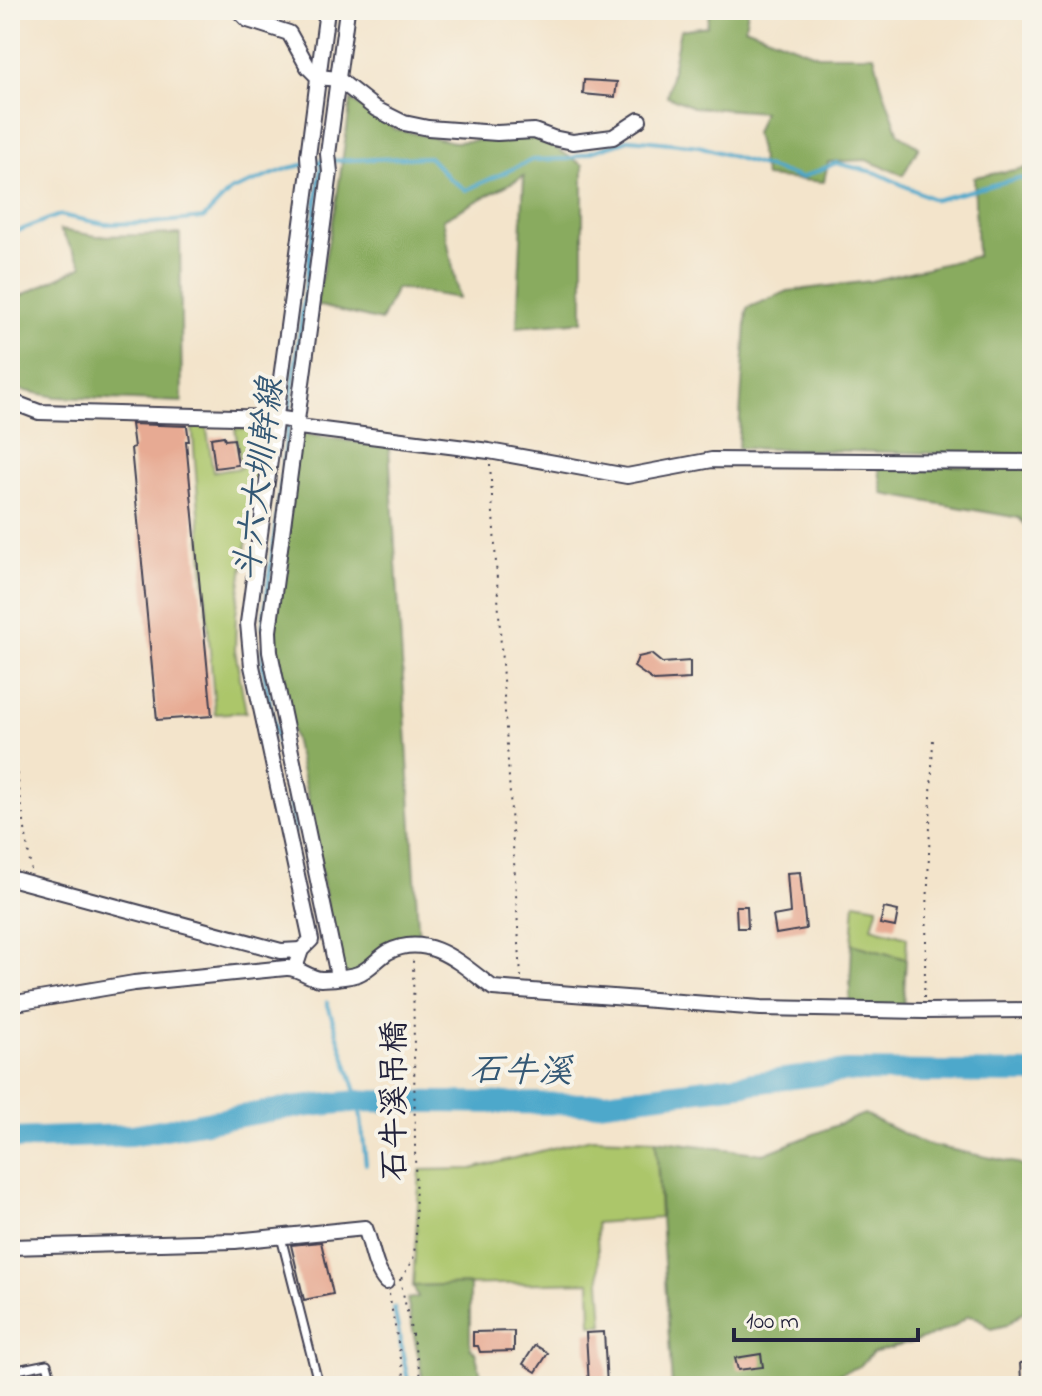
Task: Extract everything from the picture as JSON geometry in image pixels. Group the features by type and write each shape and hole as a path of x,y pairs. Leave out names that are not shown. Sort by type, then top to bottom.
{"street":[{"path":"238,10 248,20 289,33 308,67 318,77 338,79 376,109 404,123 428,128 497,133 543,132 553,138 573,142 613,137 639,120"},
{"path":"299,970 301,950 311,940 252,666 248,623 309,171 308,156 327,10"},
{"path":"338,976 270,652 270,608 330,172 328,154 347,10"},
{"path":"10,401 39,412 296,421"},
{"path":"296,421 299,427 489,451 627,476 712,460 1032,462"},
{"path":"10,878 281,951 301,950"},
{"path":"10,1004 134,983 299,970 319,979 359,974 387,953 406,945 422,944 457,961 493,988 709,1005 924,1011 1032,1010"},
{"path":"10,1247 211,1242 365,1228 379,1275 394,1280"}],"lane":[{"path":"281,1237 319,1386"},
{"path":"17,1370 47,1364 53,1386"}],"path":[{"path":"489,451 522,990"},
{"path":"10,726 31,864 31,883"},
{"path":"924,1011 933,739"},
{"name":"石牛溪吊橋","path":"394,1280 413,1260 416,1239 414,961"},
{"path":"394,1280 406,1386"},
{"path":"394,1280 423,1386"}],"green space":[{"path":"710,10 748,10 745,27 818,55 874,55 899,134 919,147 903,175 866,160 828,162 824,182 765,177 755,133 763,112 693,107 667,96 680,30 707,26"},
{"path":"351,100 395,129 454,142 527,137 549,144 583,165 583,321 517,327 524,176 443,219 459,298 396,288 381,321 316,305 337,197"},
{"path":"1032,167 1032,456 738,448 747,308 788,291 871,281 977,256 974,177"},
{"path":"60,230 97,236 180,234 182,402 56,397 10,388 10,301 83,266"},
{"path":"192,423 206,423 213,472 241,468 235,428 263,429 236,614 235,650 246,712 215,714"},
{"path":"297,433 389,447 419,942 378,956 360,976 339,976 312,817 276,659 275,620"},
{"path":"878,464 1032,468 1032,532 1019,518 883,494"},
{"path":"855,902 878,906 872,927 907,937 906,959 852,944"},
{"path":"852,944 906,959 903,1009 849,1007"},
{"path":"864,1114 924,1144 1016,1163 1032,1171 1032,1305 1007,1325 991,1329 978,1318 968,1316 953,1327 917,1341 872,1353 860,1366 828,1378 817,1375 786,1376 766,1386 672,1386 656,1140 764,1154"},
{"path":"591,1138 656,1140 660,1218 596,1223 603,1325 591,1325 590,1282 413,1286 420,1170 472,1169"},
{"path":"470,1284 470,1348 475,1352 484,1386 424,1386 407,1299 418,1297 413,1286"}],"building":[{"path":"584,80 617,82 615,97 583,94"},
{"path":"131,424 187,426 212,716 157,720"},
{"path":"224,436 225,440 234,439 238,465 215,468 211,438"},
{"path":"651,654 662,663 690,661 690,679 654,681 634,667 638,657"},
{"path":"800,872 806,929 776,934 773,916 790,913 787,873"},
{"path":"736,906 747,906 748,928 737,928"},
{"path":"884,908 898,911 895,927 880,924"},
{"path":"321,1242 333,1294 304,1300 291,1245"},
{"path":"514,1331 514,1351 480,1352 478,1346 473,1346 473,1332"},
{"path":"604,1332 607,1386 589,1386 586,1333"},
{"path":"535,1345 548,1353 536,1372 523,1364"},
{"path":"761,1354 763,1367 738,1370 735,1358"},
{"path":"1032,1362 1032,1379 1021,1380 1020,1363"}],"waterway":[{"path":"10,234 59,215 105,224 204,218 230,191 289,168 321,161 429,157 466,190 532,160 569,159 631,139 699,146 801,178 836,163 877,173 935,200 1019,178 1032,183"},
{"name":"斗六大圳幹線","path":"289,416 322,159"},
{"name":"斗六大圳幹線","path":"263,627 288,425"},
{"name":"斗六大圳幹線","path":"263,648 263,667 295,832"},
{"name":"斗六大圳幹線","path":"327,1002 359,1101 366,1164"},
{"name":"石牛溪","path":"10,1139 132,1135 281,1109 359,1101 590,1104 847,1071 1032,1073"},
{"name":"斗六大圳幹線","path":"394,1308 409,1386"}]}
